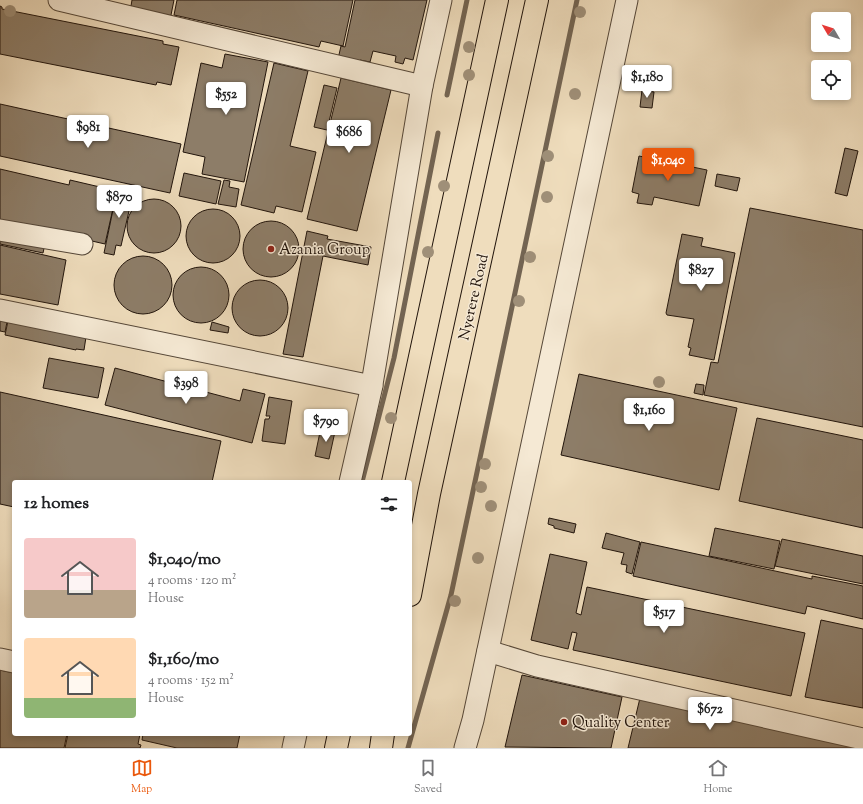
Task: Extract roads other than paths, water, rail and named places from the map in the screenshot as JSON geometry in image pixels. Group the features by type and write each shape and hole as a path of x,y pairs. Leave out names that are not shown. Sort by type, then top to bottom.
{"highway":[{"path":"393,480 497,0"},
{"name":"Nyerere Road","path":"412,584 429,494 537,0"},
{"path":"336,748 339,736"},
{"path":"381,748 383,736"}],"street":[{"path":"59,0 422,86"},
{"path":"350,480 372,386 422,86 441,0"},
{"path":"465,748 488,651 627,0"},
{"path":"0,230 82,244"},
{"path":"0,310 208,351 372,386"},
{"path":"488,651 537,666 863,739"},
{"path":"0,659 12,662"},
{"path":"293,748 296,736"}],"waterway":[{"path":"447,95 467,0"},
{"path":"412,734 451,595 577,0"},
{"path":"363,480 394,358 438,133"},
{"path":"408,748 411,736"}],"place":[{"name":"Azania Group","path":"271,249"},
{"name":"Quality Center","path":"564,722"}]}
